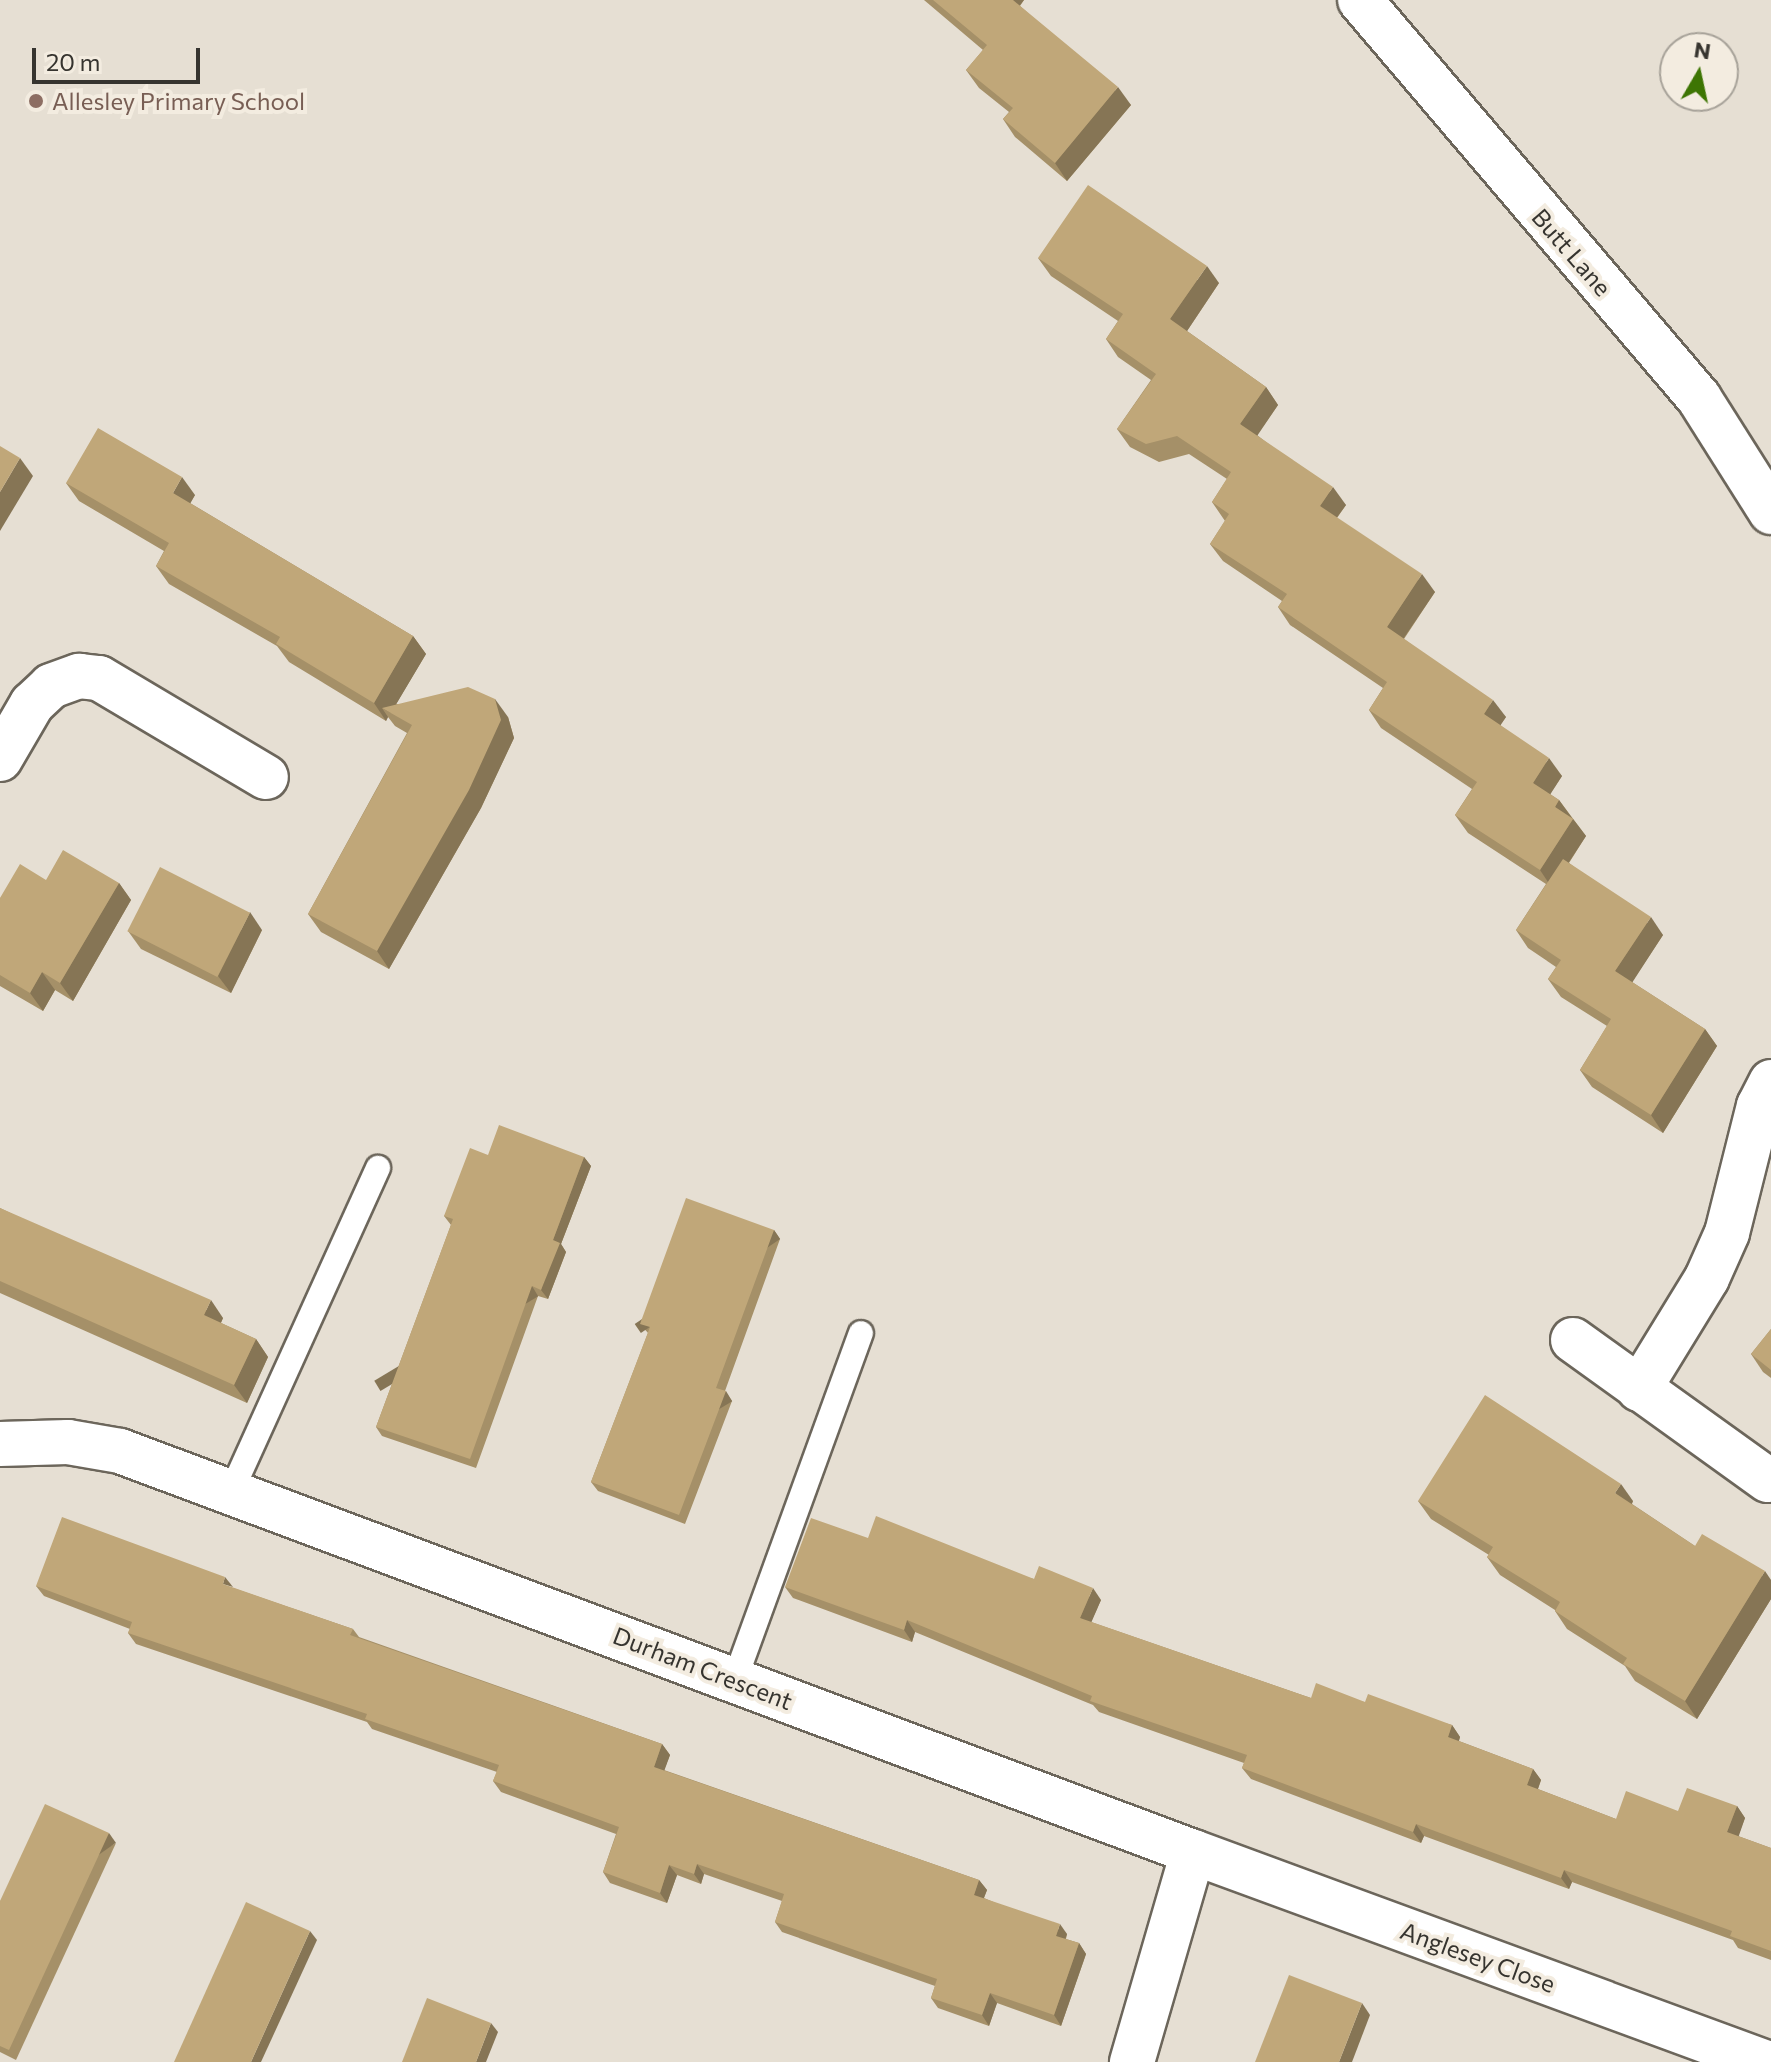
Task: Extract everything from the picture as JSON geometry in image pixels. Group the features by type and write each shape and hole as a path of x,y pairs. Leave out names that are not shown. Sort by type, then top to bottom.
{"street":[{"name":"Butt Lane","path":"1360,0 1699,398 1771,512"},
{"path":"0,759 32,704 51,686 79,676 99,678 266,777"},
{"path":"1639,1389 1707,1278 1727,1233 1759,1106 1771,1082"},
{"path":"1573,1340 1768,1480"},
{"name":"Durham Crescent","path":"0,1444 68,1442 120,1451 1193,1852"},
{"path":"1132,2062 1193,1852"},
{"name":"Anglesey Close","path":"1193,1852 1763,2062"}],"lane":[{"path":"231,1492 378,1168"},
{"path":"735,1679 861,1333"}],"building":[{"path":"933,0 1013,0 1118,87 1055,163 1003,119 1013,108 966,70 987,45"},
{"path":"1088,185 1207,266 1170,319 1266,387 1240,424 1333,487 1320,506 1422,574 1387,627 1493,700 1484,714 1549,758 1533,783 1559,800 1555,807 1573,819 1540,870 1455,815 1477,782 1369,710 1387,682 1278,607 1287,594 1210,544 1229,514 1212,502 1231,472 1177,436 1146,444 1117,429 1156,374 1106,339 1123,314 1038,258"},
{"path":"98,428 182,477 173,493 413,636 374,703 276,644 280,637 156,566 169,543 66,483"},
{"path":"0,446 20,458 0,492"},
{"path":"468,687 495,699 501,720 469,790 377,951 308,914 412,725 382,708"},
{"path":"63,850 119,883 60,983 42,972 30,993 0,975 0,898 20,864 46,880"},
{"path":"1563,859 1651,917 1615,971 1705,1029 1651,1115 1580,1070 1611,1019 1548,979 1561,960 1516,930"},
{"path":"160,867 250,913 217,977 127,931"},
{"path":"499,1125 584,1157 553,1240 560,1243 541,1290 532,1286 470,1459 376,1427 453,1219 444,1216 470,1148 488,1155"},
{"path":"686,1198 774,1230 716,1388 726,1391 679,1515 591,1482 650,1327 640,1324"},
{"path":"0,1208 211,1300 204,1315 256,1339 234,1385 0,1281"},
{"path":"1771,1329 1771,1370 1751,1354"},
{"path":"1485,1395 1621,1484 1615,1493 1695,1546 1702,1534 1765,1571 1685,1701 1623,1664 1627,1658 1555,1611 1560,1602 1487,1557 1493,1547 1418,1501"},
{"path":"876,1516 1034,1579 1039,1566 1093,1588 1080,1618 1311,1698 1316,1683 1365,1702 1368,1694 1452,1725 1448,1737 1533,1769 1527,1785 1616,1819 1626,1791 1678,1811 1687,1788 1737,1806 1727,1832 1771,1848 1771,1951 1730,1936 1732,1931 1564,1870 1561,1878 1416,1824 1413,1832 1242,1768 1247,1755 1090,1701 1092,1696 907,1620 904,1630 785,1587 811,1518 868,1538"},
{"path":"62,1517 225,1577 223,1584 353,1629 350,1635 662,1744 654,1767 979,1880 974,1895 1060,1924 1056,1936 1079,1943 1054,2015 990,1993 982,2015 931,1998 937,1979 775,1922 784,1894 697,1864 694,1874 669,1865 660,1893 603,1872 619,1827 493,1781 499,1765 365,1719 367,1714 128,1633 132,1622 36,1586"},
{"path":"45,1804 109,1833 9,2050 0,2046 0,1901"},
{"path":"246,1902 310,1931 251,2062 174,2062"},
{"path":"1289,1975 1362,2003 1339,2062 1255,2062"},
{"path":"427,1998 491,2023 476,2062 402,2062"}],"place":[{"name":"Allesley Primary School","path":"36,101"}]}
